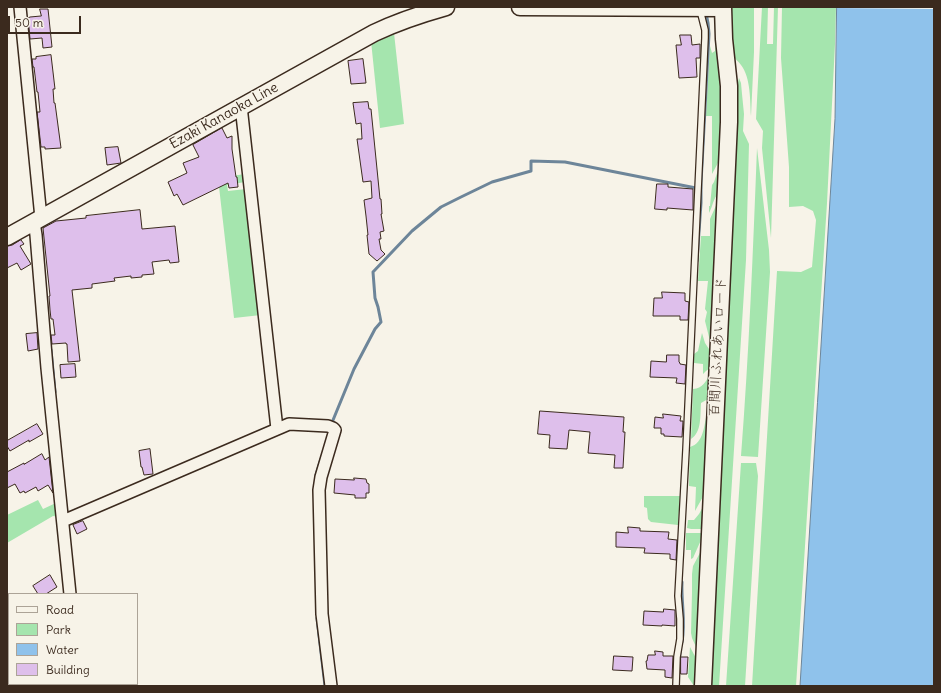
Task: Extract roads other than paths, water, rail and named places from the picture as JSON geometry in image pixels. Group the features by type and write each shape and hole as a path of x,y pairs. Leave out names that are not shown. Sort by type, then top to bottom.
{"main road":[{"name":"Ezaki Kanaoka Line","path":"7,237 374,33 409,18 446,7"},
{"path":"520,7 723,8"},
{"name":"百間川ふれあいロード","path":"703,686 729,122 729,86 724,39 723,8"}],"street":[{"path":"20,7 48,375 66,519 70,593"},
{"path":"241,106 277,429"},
{"path":"66,519 289,424 330,427 335,430 321,477 319,490 322,614 331,686"}],"lane":[{"path":"676,686 677,657 680,639 678,596 705,38 705,30 700,8"}],"water":[{"path":"837,7 934,7 934,686 800,686 835,119"}],"waterway":[{"path":"697,261 709,34 706,13"},
{"path":"331,425 354,369 375,329 381,322 375,298 373,272 412,231 441,207 492,182 531,171 531,161 565,162 701,189"},
{"path":"51,350 55,392"},
{"path":"316,475 321,459"},
{"path":"682,582 684,627 682,642"},
{"path":"317,618 325,686"},
{"path":"679,664 680,652"}]}
